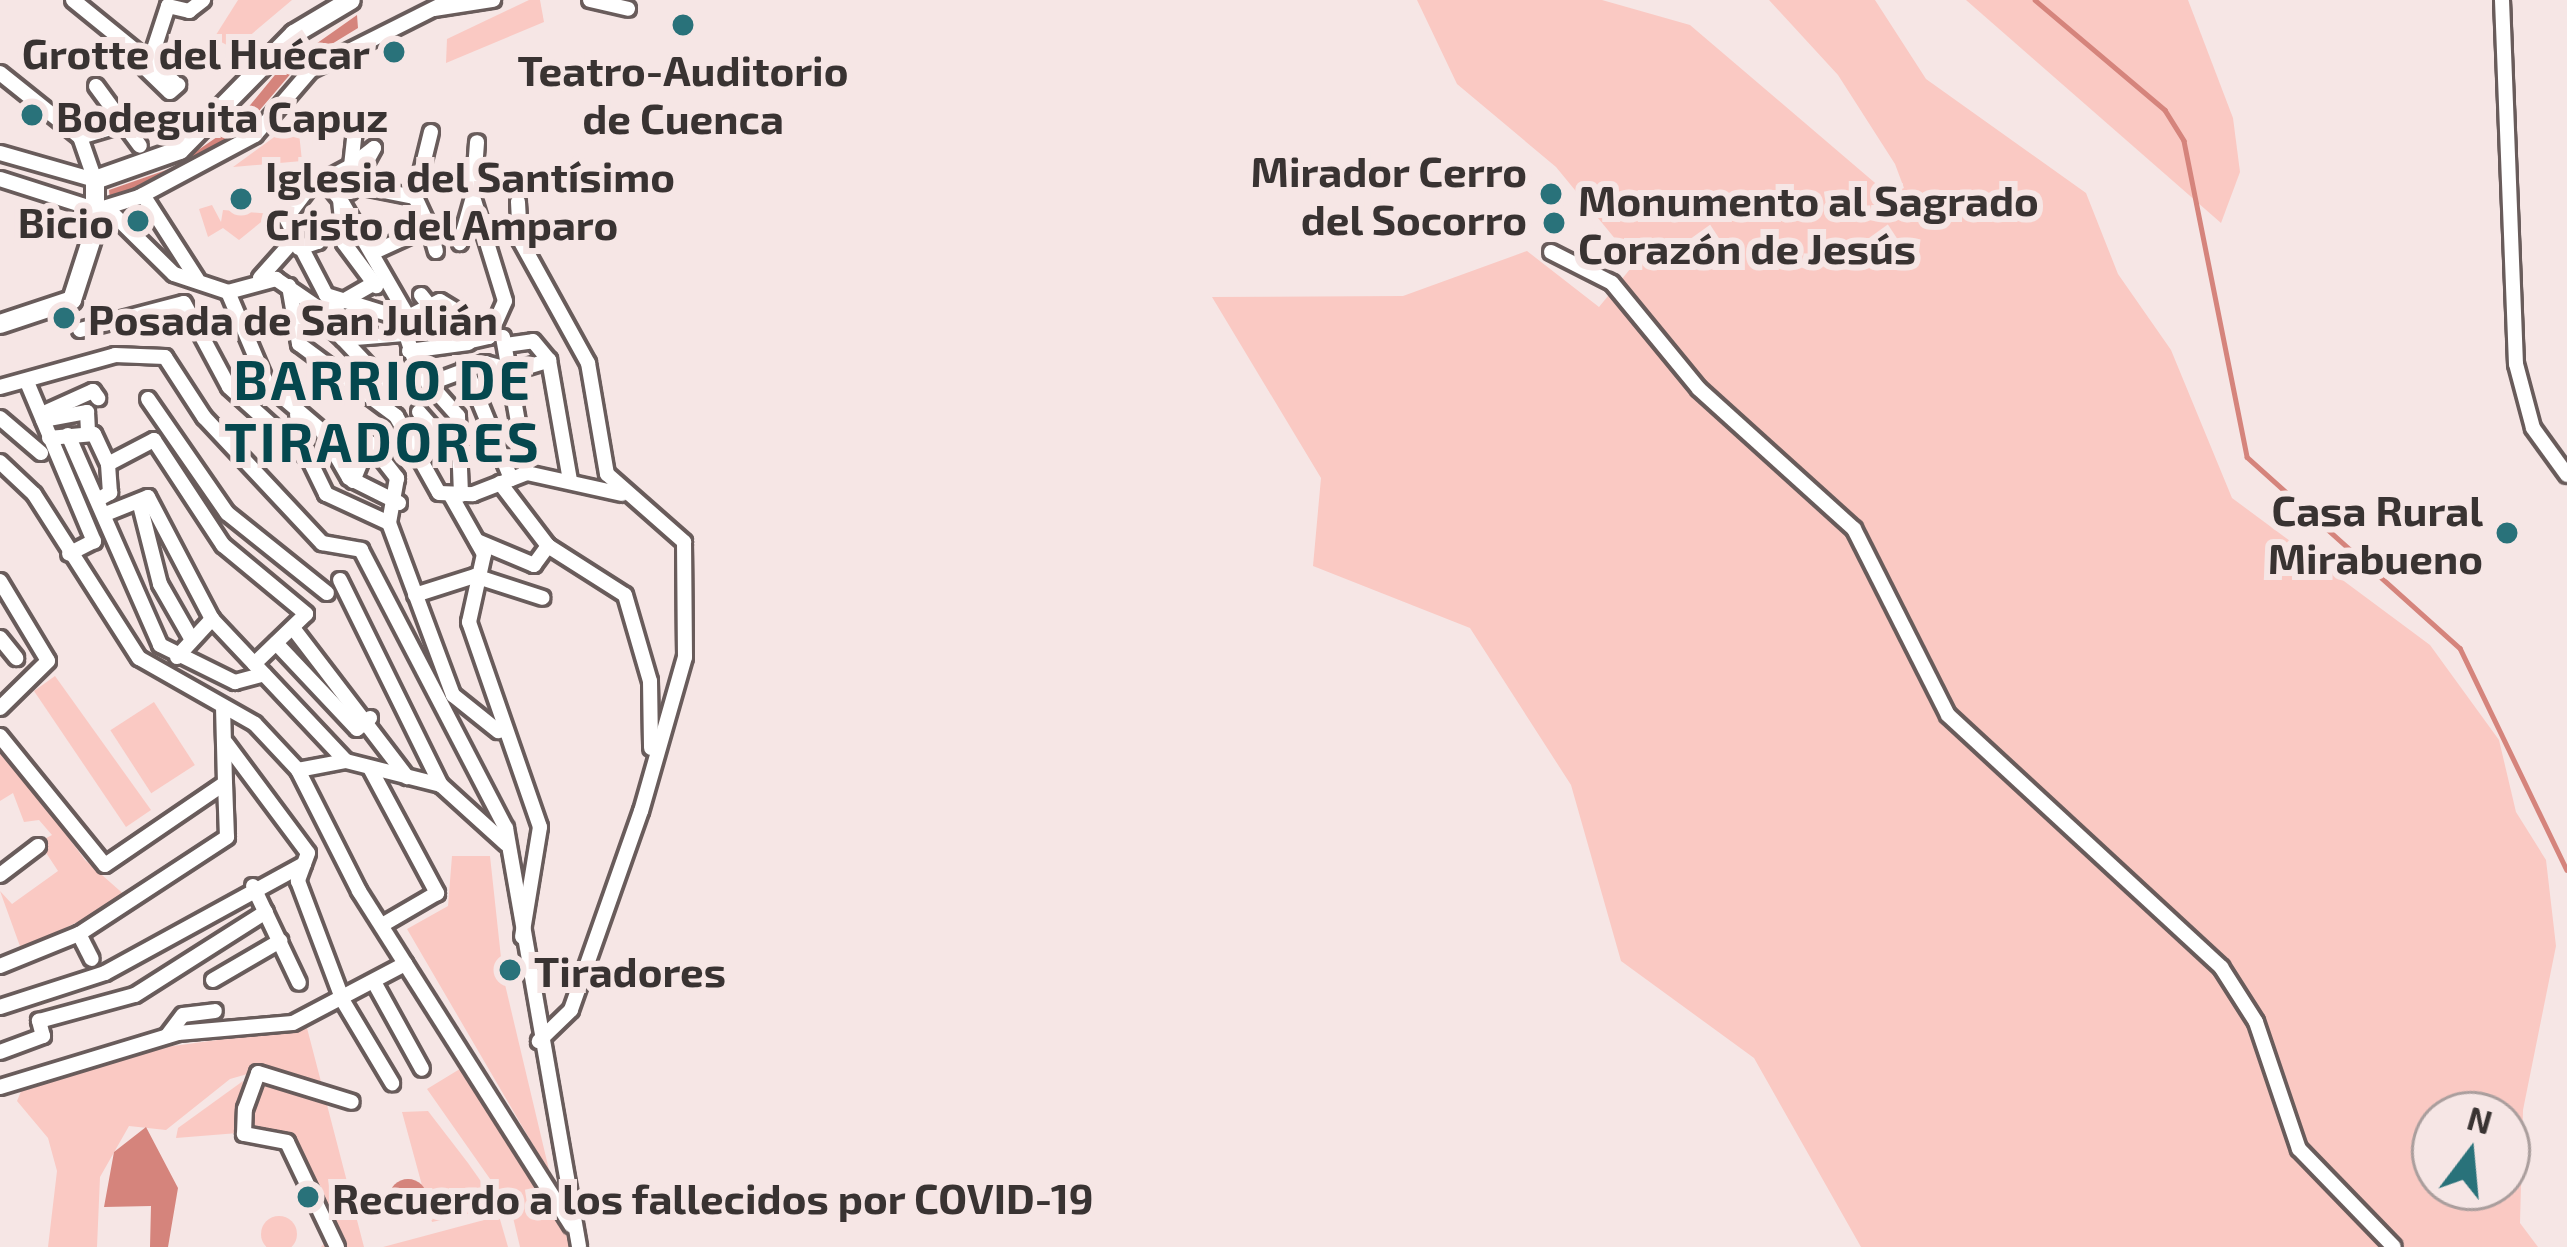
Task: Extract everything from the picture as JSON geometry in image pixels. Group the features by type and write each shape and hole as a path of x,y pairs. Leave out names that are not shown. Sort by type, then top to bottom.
{"street":[{"path":"73,0 176,83"},
{"path":"166,3 194,0"},
{"path":"166,3 190,11 203,0"},
{"path":"99,197 180,151 320,8 351,0"},
{"path":"0,179 99,197 141,196 255,135 310,70 451,0"},
{"path":"431,8 493,0"},
{"path":"590,0 628,9"},
{"path":"2502,0 2516,364 2533,428 2567,475"},
{"path":"149,62 166,3"},
{"path":"0,73 80,137 99,197 69,303 0,324"},
{"path":"96,86 140,146"},
{"path":"351,166 356,121"},
{"path":"80,137 124,124"},
{"path":"431,132 415,197 436,251"},
{"path":"460,243 473,197 477,142"},
{"path":"451,494 458,416 428,384 409,351 404,323 344,243 342,201 374,148 286,218 318,280 339,302 404,323 451,333 470,341"},
{"path":"0,153 99,197 174,274 223,291 261,376 353,481 399,503"},
{"path":"330,180 374,252 377,286"},
{"path":"353,185 415,197"},
{"path":"141,196 197,279"},
{"path":"409,351 470,341 493,327 504,291 473,197"},
{"path":"518,202 520,240 582,345 595,440 622,494"},
{"path":"374,252 429,227"},
{"path":"80,330 260,278 296,244 317,242 315,231"},
{"path":"1551,252 1612,283 1699,389 1854,529 1948,715 2221,967 2256,1022 2302,1155 2394,1247"},
{"path":"260,278 292,288 343,339 380,380 387,408"},
{"path":"292,288 318,280"},
{"path":"314,312 377,286"},
{"path":"292,288 299,344 387,408 451,494 485,559 475,576 467,612 498,731 540,827 522,937"},
{"path":"424,299 493,327 506,345 514,371 527,473"},
{"path":"343,339 404,323 424,299"},
{"path":"424,299 451,333"},
{"path":"184,303 229,387 309,459"},
{"path":"506,345 533,341 549,360 570,480"},
{"path":"0,387 115,355 165,357 204,417 322,544 362,550 511,850 539,1041 578,1240"},
{"path":"428,384 465,367 514,371 549,360"},
{"path":"465,367 506,481 548,546 625,595 650,681 652,754"},
{"path":"27,382 43,417 45,446 94,541"},
{"path":"43,417 93,391 98,398"},
{"path":"148,399 227,513 327,593"},
{"path":"43,417 87,412 88,434 108,464 110,493 94,541 69,554"},
{"path":"419,412 438,434 425,458"},
{"path":"297,415 309,459 326,494 389,523 453,695 498,731"},
{"path":"0,418 45,446"},
{"path":"45,446 68,435 88,434"},
{"path":"68,435 103,506 145,620 177,658 235,682 259,669 276,643 306,614 223,545 154,440 108,464"},
{"path":"353,481 369,442 397,478 399,503 389,523"},
{"path":"0,461 139,658 223,709 298,770 382,926 578,1240"},
{"path":"451,494 527,473 570,480 622,494 684,542 685,657 571,1010 539,1041"},
{"path":"103,506 148,497 166,521 212,619 346,761 441,785"},
{"path":"139,501 160,584 192,640"},
{"path":"477,542 535,565 548,546"},
{"path":"415,595 475,576 543,598"},
{"path":"340,580 441,785 511,850"},
{"path":"0,581 48,661 0,707"},
{"path":"177,658 212,619"},
{"path":"293,628 370,718 407,777"},
{"path":"0,638 16,658"},
{"path":"276,643 357,729 370,718"},
{"path":"0,966 79,934 226,837 223,709"},
{"path":"0,736 105,865 224,783"},
{"path":"226,742 308,853 298,881 343,1000 392,1082"},
{"path":"298,770 346,761"},
{"path":"371,770 437,893 382,926"},
{"path":"0,875 38,846"},
{"path":"0,1007 104,973 253,886 304,864"},
{"path":"253,886 299,983"},
{"path":"0,1052 43,1036 40,1021 135,995 266,911"},
{"path":"79,934 92,959"},
{"path":"213,980 280,941"},
{"path":"0,1087 56,1063 167,1036 268,1029 343,1000 405,964"},
{"path":"374,982 422,1069"},
{"path":"167,1036 183,1015 215,1011"},
{"path":"338,1247 287,1142 244,1134 245,1109 258,1073 352,1102"}],"shaded area":[{"path":"238,0 292,0 234,49 214,38"},
{"path":"529,0 540,0 544,22 446,63 447,39"},
{"path":"1417,0 1602,0 1690,25 1888,194 1904,188 1895,164 1838,75 1769,0 1875,0 1926,79 2086,193 2118,274 2171,350 2232,498 2430,645 2499,740 2516,812 2546,860 2556,946 2527,1091 2411,1091 2411,1211 2520,1211 2520,1223 2538,1247 1861,1247 1754,1058 1621,961 1571,785 1470,628 1313,566 1321,478 1212,297 1403,296 1527,251 1599,307 1635,263 1556,167 1457,84"},
{"path":"1966,0 2188,0 2233,118 2240,172 2221,223"},
{"path":"357,15 358,28 299,64 240,133 110,200 109,190 172,168 233,126 279,70"},
{"path":"297,114 302,161 233,167 288,127"},
{"path":"212,205 221,222 223,210 271,214 239,240 223,228 208,237 199,209"},
{"path":"55,676 151,810 126,827 34,691"},
{"path":"154,702 195,765 151,793 110,730"},
{"path":"0,746 85,860 128,898 21,949 0,891 12,904 58,871 39,842 52,835 39,820 24,822 13,793 0,801"},
{"path":"452,856 490,856 503,976 550,1174 407,929 448,906"},
{"path":"307,1028 364,1247 321,1247 334,1233 287,1143 244,1134 265,1069 230,1079 166,1130 129,1126 100,1177 97,1247 48,1247 57,1171 48,1138 17,1101 22,1089 151,1049"},
{"path":"468,1064 576,1233 573,1247 520,1247 511,1209 427,1089"},
{"path":"243,1081 238,1133 176,1138 178,1128"},
{"path":"428,1111 499,1207 432,1222 402,1112"},
{"path":"146,1127 178,1188 168,1247 150,1247 151,1206 104,1207 114,1152"},
{"path":"408,1179 422,1184 427,1198 422,1212 408,1217 394,1212 389,1198 394,1184"},
{"path":"279,1216 292,1221 297,1234 292,1247 279,1252 266,1247 261,1234 266,1221"},
{"path":"499,1216 508,1247 383,1247"}],"waterway":[{"path":"2035,0 2165,110 2184,141 2247,457 2460,648 2567,870"}],"place":[{"name":"Teatro-Auditorio de Cuenca","path":"683,25"},
{"name":"Grotte del Huécar","path":"394,52"},
{"name":"Bodeguita Capuz","path":"32,115"},
{"name":"Mirador Cerro del Socorro","path":"1551,194"},
{"name":"Iglesia del Santísimo Cristo del Amparo","path":"241,199"},
{"name":"Bicio","path":"138,221"},
{"name":"Monumento al Sagrado Corazón de Jesús","path":"1554,223"},
{"name":"Posada de San Julián","path":"64,318"},
{"name":"Casa Rural Mirabueno","path":"2507,533"},
{"name":"Tiradores","path":"510,970"},
{"name":"Recuerdo a los fallecidos por COVID-19","path":"308,1197"}],"district":[{"name":"BARRIO DE TIRADORES","path":"383,410"}]}
